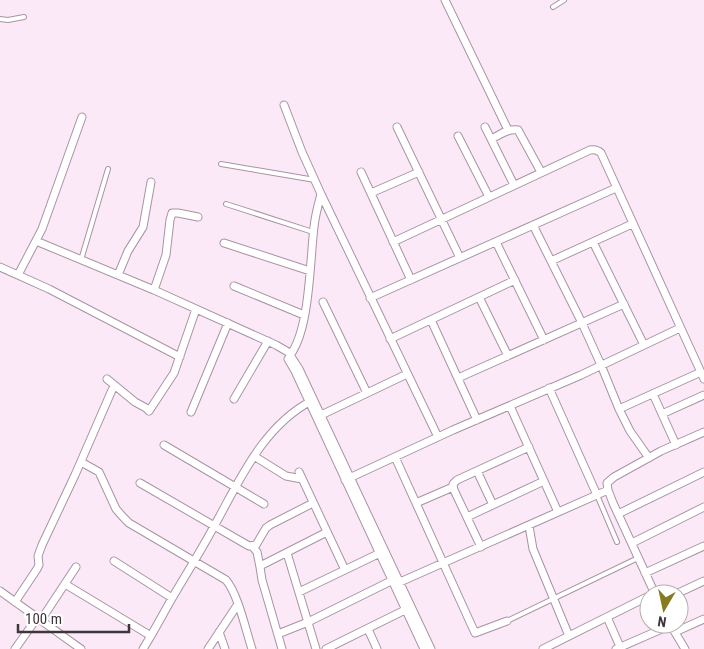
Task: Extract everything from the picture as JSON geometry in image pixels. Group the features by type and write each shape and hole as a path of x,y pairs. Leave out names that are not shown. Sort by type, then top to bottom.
{"street":[{"path":"445,0 508,130"},
{"path":"284,105 321,194 438,437"},
{"path":"18,275 45,220 82,117"},
{"path":"485,126 514,185"},
{"path":"397,127 460,258"},
{"path":"491,139 508,130 515,129 521,133 541,172"},
{"path":"458,136 489,196"},
{"path":"393,242 541,172 594,149 598,150 703,376 619,408"},
{"path":"361,172 411,280"},
{"path":"371,193 419,172"},
{"path":"118,275 128,251 142,226 151,182"},
{"path":"370,298 616,188"},
{"path":"290,355 298,342 304,314 313,232 321,194"},
{"path":"154,290 166,255 172,213 198,217"},
{"path":"551,261 632,224"},
{"path":"533,225 582,323 630,431 649,458"},
{"path":"36,241 154,290 282,348 297,365 311,401"},
{"path":"496,242 544,340"},
{"path":"593,242 644,345"},
{"path":"224,243 310,271"},
{"path":"0,268 49,290 180,357"},
{"path":"390,339 515,280"},
{"path":"234,286 304,314"},
{"path":"480,297 508,356"},
{"path":"323,302 367,393"},
{"path":"458,378 624,304"},
{"path":"107,379 149,411 174,374 196,309"},
{"path":"431,320 477,420"},
{"path":"190,412 228,323"},
{"path":"348,479 680,328"},
{"path":"234,399 268,341"},
{"path":"282,348 319,417 397,580 424,649"},
{"path":"319,417 407,374"},
{"path":"549,388 597,495"},
{"path":"15,602 37,569 39,564 38,556 42,545 112,390"},
{"path":"653,394 676,445"},
{"path":"662,414 704,395"},
{"path":"142,649 254,456 283,420 311,401"},
{"path":"510,406 558,512"},
{"path":"649,584 618,514 607,483 649,458 704,432"},
{"path":"164,445 264,504"},
{"path":"416,503 453,487 457,480 529,447"},
{"path":"254,456 286,476 301,476 345,570"},
{"path":"395,457 475,633 507,621"},
{"path":"81,462 99,472 111,500 122,517 139,530 226,580 233,590 252,649"},
{"path":"477,471 493,505"},
{"path":"618,514 704,472"},
{"path":"348,479 380,553 397,580"},
{"path":"467,517 544,482"},
{"path":"140,484 252,546 257,552 262,580 282,649"},
{"path":"453,487 481,547"},
{"path":"278,634 397,580 444,563 608,490"},
{"path":"252,546 256,545 266,528 270,525 313,503"},
{"path":"632,543 704,507"},
{"path":"528,526 533,549 569,636"},
{"path":"260,567 327,532"},
{"path":"645,573 704,546"},
{"path":"287,552 316,649"},
{"path":"299,592 380,553"},
{"path":"114,561 172,598"},
{"path":"15,649 76,568"},
{"path":"689,588 704,581"},
{"path":"65,584 151,636"},
{"path":"0,591 39,619 70,646 81,649"},
{"path":"544,649 639,601"},
{"path":"208,649 238,604"},
{"path":"326,649 409,608"},
{"path":"409,608 431,649"},
{"path":"606,617 619,648 655,634"},
{"path":"689,623 704,619"},
{"path":"368,629 377,649"},
{"path":"219,632 224,649"},
{"path":"677,634 685,649"}],"lane":[{"path":"554,7 564,0"},
{"path":"0,19 8,20 24,17"},
{"path":"221,164 315,180"},
{"path":"81,260 108,169"},
{"path":"226,204 313,232"},
{"path":"597,495 617,542"},
{"path":"507,621 638,558"}]}
